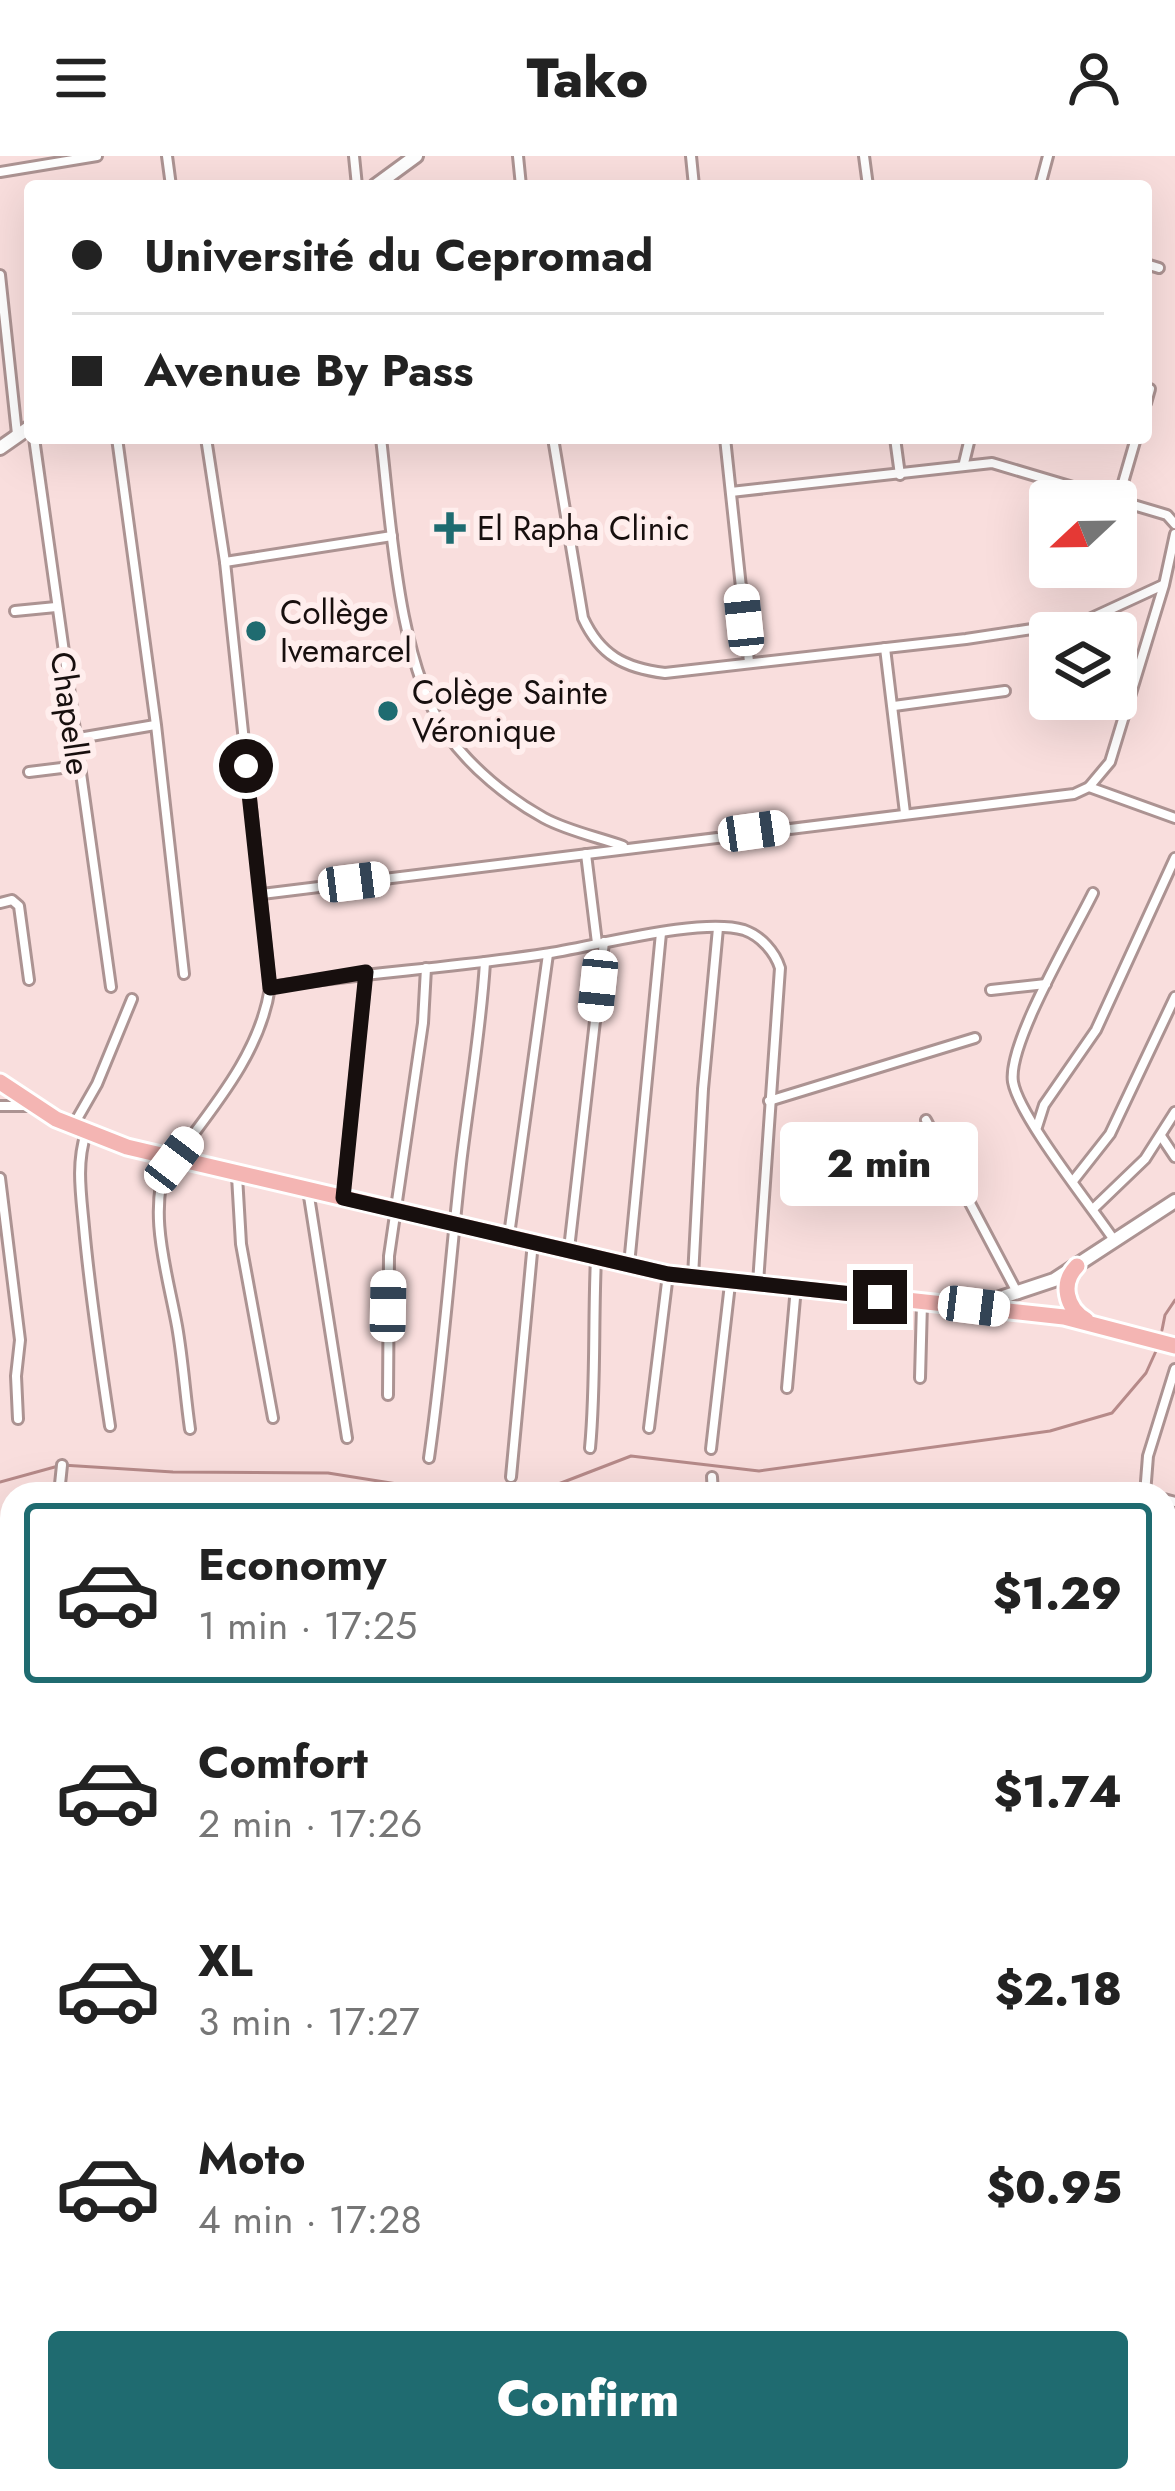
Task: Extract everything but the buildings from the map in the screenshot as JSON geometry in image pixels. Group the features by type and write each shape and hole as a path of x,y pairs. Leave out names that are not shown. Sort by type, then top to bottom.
{"highway":[{"path":"0,1082 79,1130 171,1159 668,1274 1064,1317 1175,1346"},
{"path":"1077,1266 1067,1282 1069,1302 1076,1315 1093,1325"}],"street":[{"path":"0,172 97,156"},
{"path":"383,180 416,156"},
{"path":"1152,266 1160,268"},
{"path":"0,275 24,431 0,448"},
{"name":"Chapelle","path":"35,444 111,987"},
{"path":"118,444 184,974"},
{"path":"190,1429 159,1228 159,1196 171,1159 254,1042 267,1012 270,988 225,562 207,444"},
{"path":"382,444 392,536 418,668 445,731 470,762 546,819 630,848"},
{"path":"554,444 583,618 608,657 646,671 665,673 885,648 1085,621 1165,585"},
{"path":"725,444 748,662"},
{"path":"896,444 899,475"},
{"path":"964,463 969,444"},
{"path":"1124,480 1134,444"},
{"path":"731,492 899,475 964,463 1016,468 1054,480"},
{"path":"1137,507 1174,522"},
{"path":"262,894 1074,794 1089,787 1110,761 1165,585 1175,534"},
{"path":"225,562 392,536"},
{"path":"15,611 56,608"},
{"path":"885,648 905,813"},
{"path":"893,706 1005,691"},
{"path":"74,739 156,725"},
{"path":"29,772 78,766"},
{"path":"1089,787 1175,818"},
{"path":"569,1249 600,943 586,854"},
{"path":"1036,1128 1044,1105 1096,1030 1175,858"},
{"path":"1093,893 1024,1031 1013,1078 1036,1128 1114,1241"},
{"path":"0,903 12,899 19,906 29,980"},
{"path":"270,988 366,972 548,954 661,933 718,928 751,933 776,956 780,968 758,1283"},
{"path":"693,1277 718,928"},
{"path":"629,1265 661,933"},
{"path":"509,1235 548,954"},
{"path":"429,1458 446,1341 485,962"},
{"path":"388,1395 389,1256 423,1023 426,968"},
{"path":"343,1198 366,972"},
{"path":"991,990 1048,984"},
{"path":"1073,1181 1110,1134 1175,997"},
{"path":"110,1426 82,1198 79,1130 132,999"},
{"path":"769,1101 975,1038"},
{"path":"0,1106 34,1106"},
{"path":"1094,1209 1144,1160 1175,1112"},
{"path":"926,1120 1018,1295"},
{"path":"1161,1136 1175,1156"},
{"path":"237,1174 241,1244 273,1418"},
{"path":"0,1178 20,1340 18,1419"},
{"path":"308,1189 347,1438"},
{"path":"974,1306 1018,1295 1077,1266 1175,1201"},
{"path":"511,1477 533,1241"},
{"path":"590,1448 596,1256"},
{"path":"650,1428 668,1274"},
{"path":"711,1449 730,1280"},
{"path":"787,1388 796,1287"},
{"path":"920,1378 922,1301"},
{"path":"1146,1482 1148,1456 1175,1369"},
{"path":"60,1482 62,1465"},
{"path":"712,1477 712,1482"}],"waterway":[{"path":"1162,1330 1175,1300"},
{"path":"564,1482 631,1456 759,1471 1050,1431 1112,1413 1146,1373 1156,1351"},
{"path":"0,1482 62,1465 173,1472 328,1473 385,1482"}],"place":[{"name":"El Rapha Clinic","path":"450,528"},
{"name":"Collège Ivemarcel","path":"256,631"},
{"name":"Colège Sainte Véronique","path":"388,711"}],"route":[{"path":"246,766 270,988 366,972 343,1198 668,1274 880,1297"}]}
